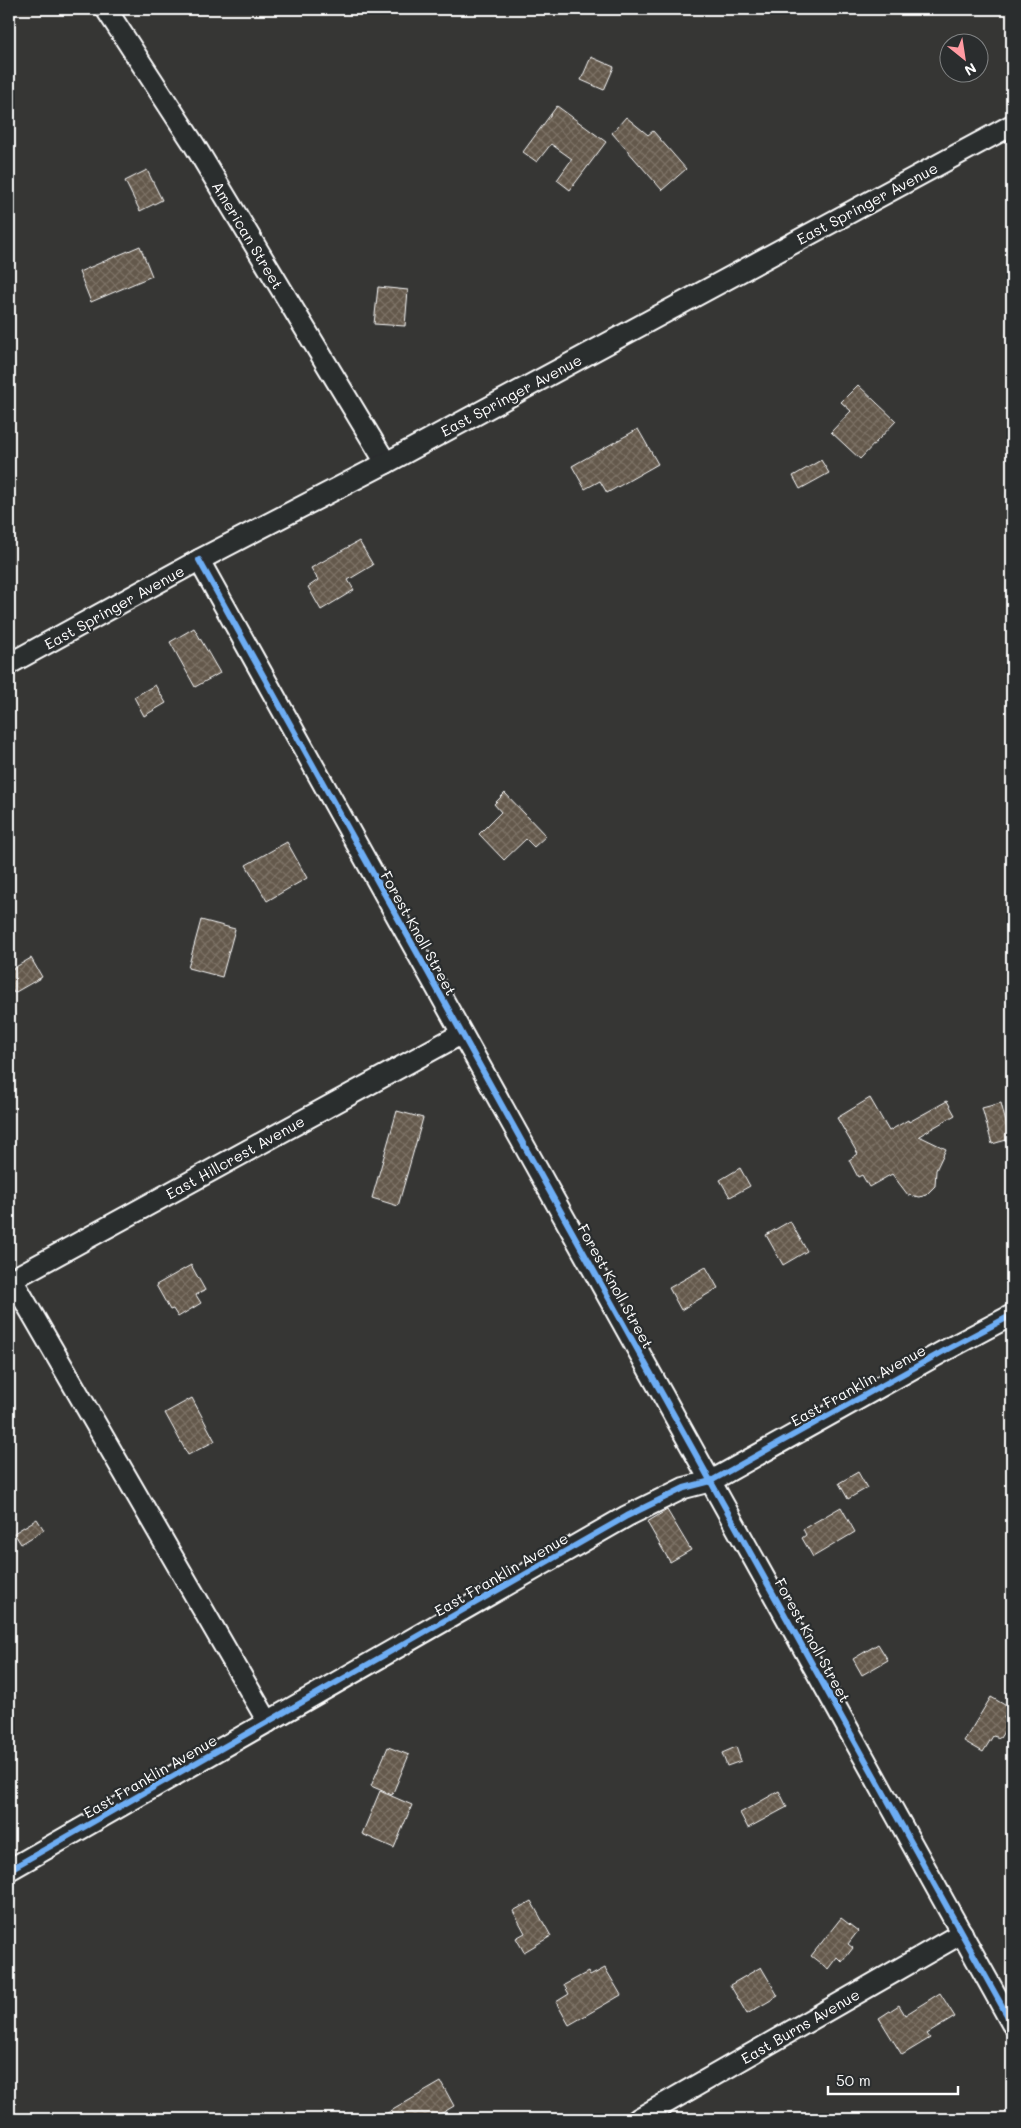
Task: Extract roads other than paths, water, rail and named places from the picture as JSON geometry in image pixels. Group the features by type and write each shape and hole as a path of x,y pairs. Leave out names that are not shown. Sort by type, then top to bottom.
{"street":[{"name":"American Street","path":"106,9 200,155 386,463"},
{"name":"East Springer Avenue","path":"9,664 199,560 386,463 1012,125"},
{"name":"Forest Knoll Street","path":"199,560 1012,2024"},
{"name":"East Hillcrest Avenue","path":"11,1280 461,1034"},
{"path":"11,1280 268,1722"},
{"name":"East Franklin Avenue","path":"9,1870 627,1516 684,1488 711,1481 1012,1315"},
{"name":"East Burns Avenue","path":"638,2119 962,1933"}]}
